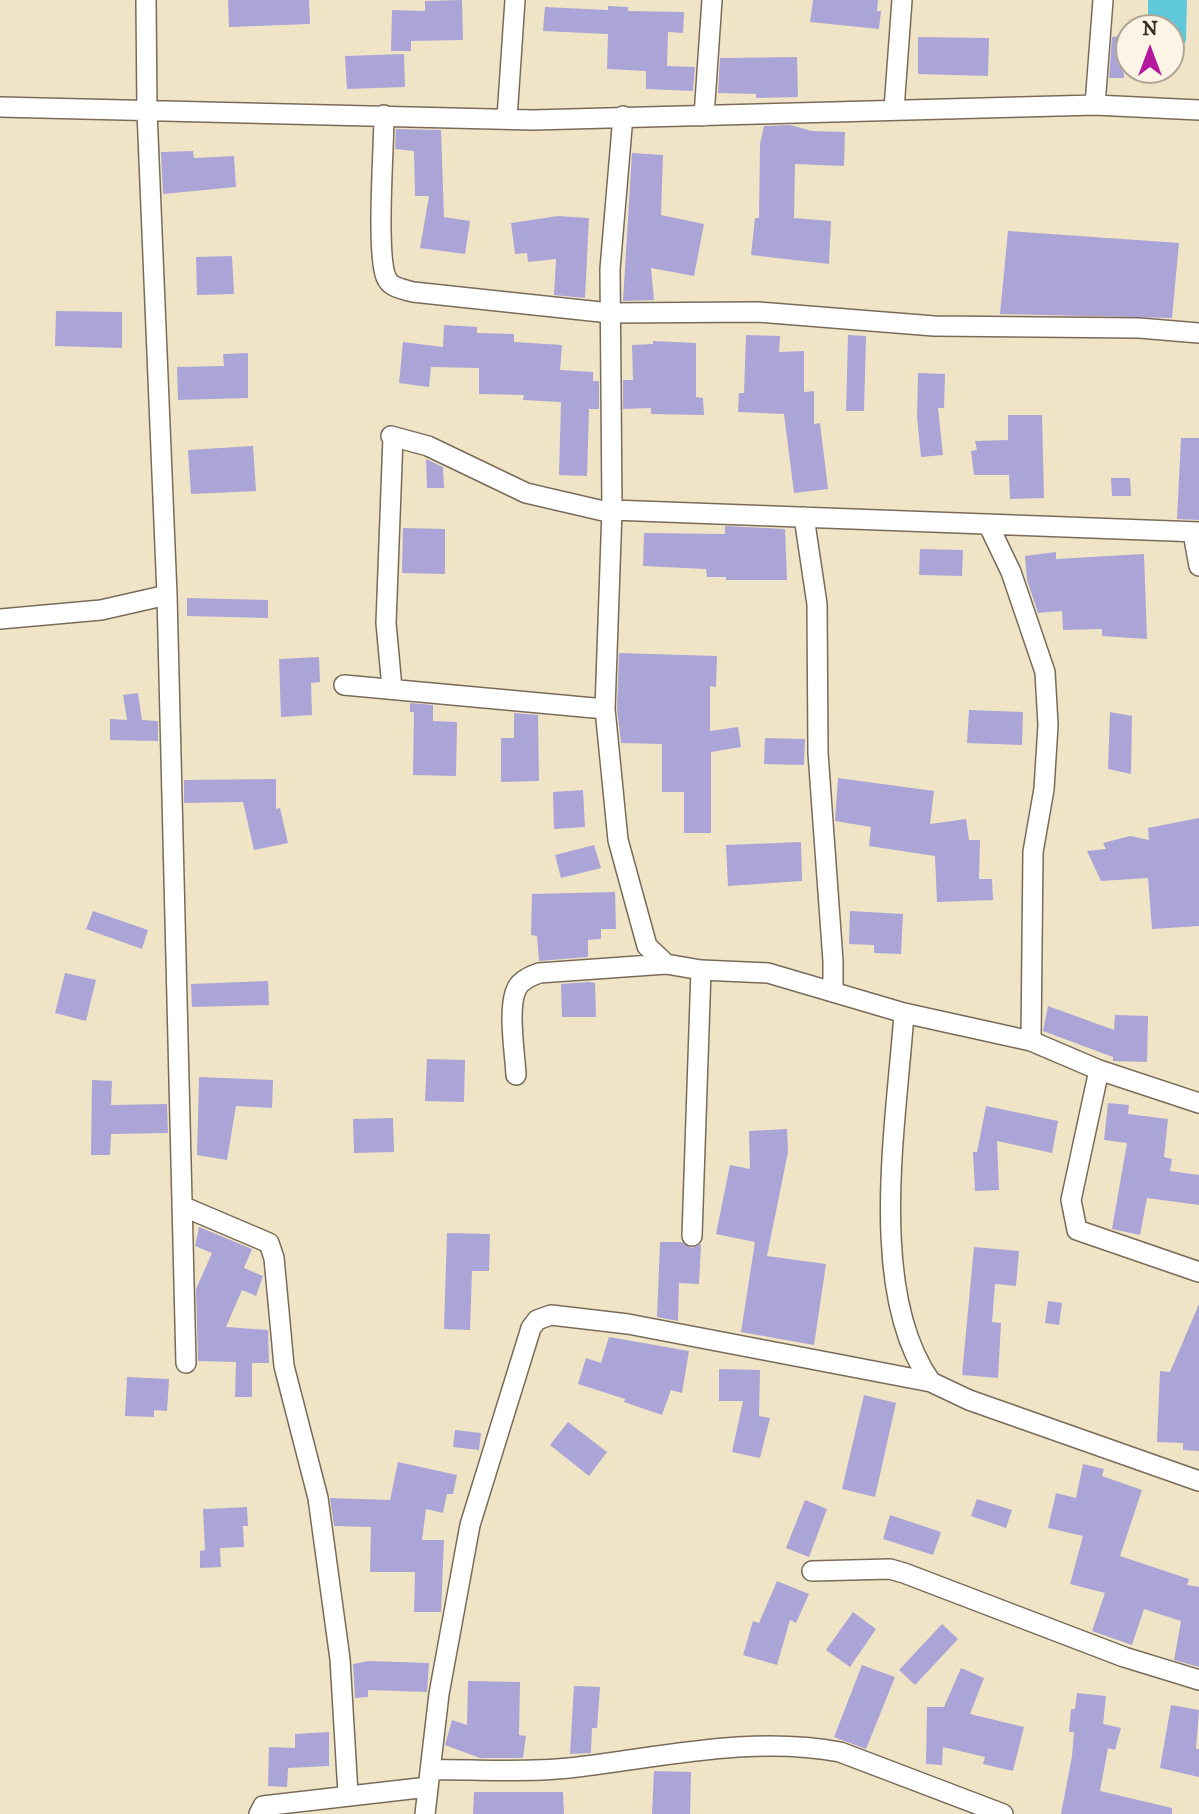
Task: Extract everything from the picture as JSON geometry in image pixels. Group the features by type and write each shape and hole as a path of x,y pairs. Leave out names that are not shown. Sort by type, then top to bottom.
{"street":[{"path":"146,0 147,111 167,595 186,1363"},
{"path":"507,118 515,0"},
{"path":"704,116 712,0"},
{"path":"894,109 902,0"},
{"path":"1095,105 1103,0"},
{"path":"0,107 533,120 1095,105 1199,110"},
{"path":"384,115 383,252 386,277 393,286 413,292 610,313 758,312 934,326 1139,328 1199,333"},
{"path":"623,116 610,269 612,511 605,709 618,840 647,946 666,964"},
{"path":"392,688 386,623 392,436 428,446 526,493 612,511 1196,532 1199,566"},
{"path":"804,517 817,604 818,753 833,991"},
{"path":"988,523 1011,572 1045,672 1048,725 1044,789 1032,852 1031,1041"},
{"path":"0,619 101,610 167,595"},
{"path":"344,685 605,709"},
{"path":"516,1075 513,1001 518,986 528,978 539,973 666,964 701,970 768,973 904,1013 1031,1041 1099,1070 1199,1103"},
{"path":"692,1236 701,970"},
{"path":"904,1013 890,1218 894,1282 914,1358 931,1382"},
{"path":"1099,1070 1071,1200 1077,1230 1199,1272"},
{"path":"182,1206 269,1244 274,1258 284,1366 318,1498 340,1660 348,1794"},
{"path":"425,1814 439,1694 470,1525 531,1328 537,1320 551,1315 628,1324 931,1382 969,1400 1199,1481"},
{"path":"812,1571 890,1569 1124,1657 1199,1680"},
{"path":"259,1814 263,1806 429,1779 567,1768 697,1749 816,1747 840,1752 1003,1814"}],"water":[{"path":"1148,0 1187,0 1185,43 1185,14 1148,14"}],"building":[{"path":"228,0 309,0 310,24 229,27"},
{"path":"462,0 463,40 411,41 411,51 391,51 392,10 425,11 425,1"},
{"path":"813,0 878,0 877,11 881,11 879,29 810,22"},
{"path":"608,6 628,7 628,11 684,12 683,33 668,32 667,66 695,67 693,91 646,89 646,71 607,69 608,34 543,31 545,7 608,10"},
{"path":"918,37 989,38 988,76 918,74"},
{"path":"1112,37 1115,37 1115,78 1109,78"},
{"path":"404,54 405,87 347,89 345,56"},
{"path":"797,57 798,97 756,98 756,94 718,93 720,58"},
{"path":"790,125 812,131 845,132 844,166 795,164 794,218 831,221 829,264 751,255 755,218 759,218 760,144 764,126"},
{"path":"396,129 441,130 444,217 470,221 465,254 420,248 429,196 415,196 414,151 395,149"},
{"path":"193,151 194,158 234,156 236,187 163,194 161,152"},
{"path":"632,153 663,155 661,215 704,224 694,276 651,268 654,300 623,301"},
{"path":"558,216 589,218 585,298 554,295 556,259 528,262 527,253 515,254 511,223"},
{"path":"1008,231 1179,243 1172,318 1000,314"},
{"path":"232,256 234,294 197,295 196,257"},
{"path":"56,311 122,312 122,348 55,346"},
{"path":"444,325 477,327 477,333 514,334 514,342 562,345 560,370 593,372 593,381 599,381 599,409 589,409 587,476 559,475 561,402 523,400 524,395 479,394 479,368 431,367 429,387 399,383 403,342 443,347"},
{"path":"746,335 780,336 779,352 804,351 804,392 814,391 814,424 820,423 828,489 794,493 784,414 738,412 739,393 744,393"},
{"path":"848,335 866,336 864,411 846,411"},
{"path":"653,341 696,343 696,397 703,398 704,415 651,414 651,408 623,409 623,380 633,380 632,345 653,344"},
{"path":"248,353 248,398 178,400 177,367 224,366 223,354"},
{"path":"918,373 945,374 944,408 938,408 943,455 921,457 917,417"},
{"path":"1008,415 1042,415 1044,498 1010,499 1009,475 974,475 971,451 977,450 975,441 1008,440"},
{"path":"1181,438 1199,438 1199,520 1177,519"},
{"path":"253,446 256,491 191,494 188,450"},
{"path":"426,459 443,467 444,488 427,488"},
{"path":"1111,478 1130,478 1131,496 1112,496"},
{"path":"725,526 785,529 787,580 726,580 726,577 707,577 706,569 643,566 644,533 725,534"},
{"path":"403,528 445,529 445,574 402,573"},
{"path":"920,549 963,550 962,576 919,575"},
{"path":"1056,552 1056,559 1144,554 1147,639 1102,636 1102,629 1063,630 1062,611 1038,613 1027,580 1025,556"},
{"path":"187,598 268,600 268,618 187,616"},
{"path":"619,653 717,656 716,687 710,686 710,731 738,727 741,747 711,752 711,833 684,833 684,792 662,792 662,744 621,743 617,709"},
{"path":"319,657 320,682 311,683 312,715 281,717 279,659"},
{"path":"138,693 142,720 158,721 158,741 110,740 110,719 127,720 123,695"},
{"path":"410,703 433,705 433,721 457,722 456,776 413,775 414,712 410,712"},
{"path":"969,710 1023,712 1022,745 967,743"},
{"path":"1110,712 1132,716 1131,774 1108,769"},
{"path":"514,713 538,715 539,781 501,782 501,738 514,738"},
{"path":"765,738 805,739 804,765 764,764"},
{"path":"838,778 934,791 930,824 966,819 969,840 980,840 979,879 992,879 993,900 937,902 935,856 869,846 871,827 835,821"},
{"path":"276,779 276,809 280,808 288,843 254,850 243,802 184,803 184,780"},
{"path":"583,790 585,827 554,829 553,792"},
{"path":"1199,818 1199,926 1152,929 1148,878 1101,881 1087,851 1106,849 1103,843 1130,836 1149,840 1148,828"},
{"path":"801,842 802,881 728,886 726,845"},
{"path":"594,845 601,868 561,878 555,855"},
{"path":"615,892 616,929 601,929 601,939 588,940 588,957 539,961 537,936 531,935 532,894"},
{"path":"93,911 148,930 142,949 86,929"},
{"path":"850,911 903,914 901,954 874,953 874,945 849,944"},
{"path":"65,973 96,980 86,1021 55,1013"},
{"path":"268,981 269,1005 192,1007 191,984"},
{"path":"595,983 596,1017 562,1017 561,984"},
{"path":"1048,1006 1114,1030 1115,1015 1148,1016 1147,1062 1113,1061 1113,1057 1043,1031"},
{"path":"427,1059 465,1060 464,1102 425,1101"},
{"path":"199,1077 273,1080 272,1108 236,1106 227,1160 197,1155"},
{"path":"92,1080 112,1081 111,1105 167,1104 168,1133 111,1134 110,1155 91,1155"},
{"path":"1108,1103 1129,1105 1128,1114 1168,1119 1164,1157 1172,1159 1170,1171 1199,1175 1199,1205 1147,1198 1140,1235 1112,1229 1127,1143 1104,1140"},
{"path":"986,1106 1058,1121 1052,1153 997,1141 999,1190 975,1191 973,1152 977,1152"},
{"path":"393,1118 394,1152 354,1153 353,1119"},
{"path":"787,1129 788,1152 767,1256 826,1264 814,1345 741,1332 755,1242 716,1234 730,1165 750,1169 749,1131"},
{"path":"199,1227 252,1249 244,1268 263,1276 256,1296 242,1290 226,1327 268,1330 269,1363 252,1363 252,1397 235,1397 236,1362 198,1361 196,1289 212,1253 195,1246"},
{"path":"447,1233 490,1234 489,1271 472,1271 470,1330 444,1329"},
{"path":"660,1242 682,1242 691,1248 701,1244 699,1284 679,1283 678,1321 657,1317"},
{"path":"974,1247 1019,1251 1016,1286 995,1284 992,1322 1001,1323 998,1378 962,1375"},
{"path":"1048,1301 1062,1303 1059,1325 1045,1323"},
{"path":"1199,1304 1199,1451 1183,1450 1183,1443 1157,1442 1160,1371 1170,1372"},
{"path":"609,1337 689,1351 682,1393 671,1390 662,1415 624,1402 625,1399 578,1384 586,1358 601,1363"},
{"path":"719,1369 760,1370 759,1416 770,1418 760,1458 732,1452 743,1401 719,1401"},
{"path":"127,1377 169,1379 167,1411 154,1410 154,1417 125,1416"},
{"path":"864,1395 896,1403 875,1497 842,1489"},
{"path":"568,1422 607,1452 589,1476 550,1445"},
{"path":"455,1430 481,1433 479,1450 453,1447"},
{"path":"398,1462 457,1475 453,1494 447,1494 443,1513 426,1509 422,1540 444,1540 441,1612 414,1612 415,1572 370,1572 371,1527 334,1526 330,1498 390,1500"},
{"path":"1083,1464 1104,1469 1102,1476 1142,1490 1120,1556 1189,1579 1187,1585 1199,1587 1199,1667 1174,1660 1181,1621 1144,1609 1132,1645 1092,1631 1105,1593 1070,1584 1083,1536 1048,1528 1056,1493 1076,1498"},
{"path":"977,1499 1012,1510 1006,1528 971,1516"},
{"path":"805,1500 827,1509 809,1557 786,1548"},
{"path":"247,1507 248,1526 243,1526 244,1547 220,1548 221,1567 200,1568 200,1551 205,1550 203,1509"},
{"path":"890,1515 941,1532 933,1555 883,1539"},
{"path":"777,1581 809,1594 796,1623 790,1620 777,1665 743,1655 753,1621 759,1623"},
{"path":"853,1612 876,1629 850,1667 826,1650"},
{"path":"942,1624 958,1639 915,1685 899,1670"},
{"path":"369,1661 429,1663 427,1692 368,1690 368,1697 355,1698 353,1664"},
{"path":"862,1665 895,1677 866,1749 834,1737"},
{"path":"961,1668 984,1678 970,1714 1024,1727 1013,1771 983,1764 985,1757 943,1747 942,1765 926,1764 927,1707 944,1707"},
{"path":"468,1681 520,1682 519,1735 526,1736 523,1758 480,1758 445,1745 452,1720 467,1725"},
{"path":"574,1686 600,1687 597,1728 592,1728 591,1753 570,1754"},
{"path":"1077,1693 1106,1696 1103,1724 1121,1728 1115,1750 1108,1748 1100,1791 1172,1808 1172,1814 1061,1814 1072,1756 1074,1732 1069,1732 1071,1709 1075,1709"},
{"path":"1171,1705 1199,1710 1196,1749 1199,1749 1199,1777 1160,1768"},
{"path":"329,1732 329,1766 288,1768 287,1787 268,1786 269,1747 295,1748 295,1734"},
{"path":"654,1771 691,1772 690,1814 652,1814"},
{"path":"474,1792 563,1792 564,1814 473,1814"}]}
